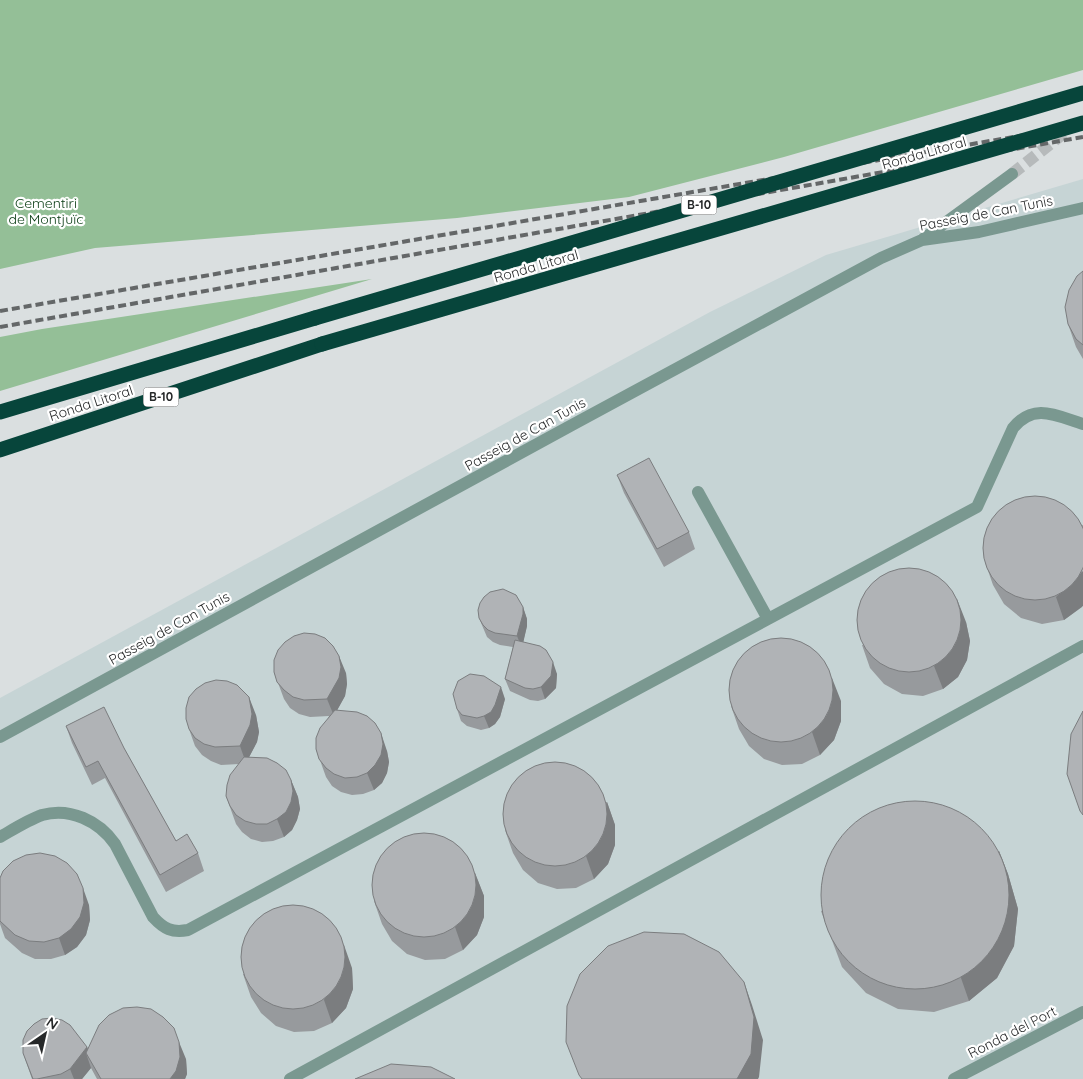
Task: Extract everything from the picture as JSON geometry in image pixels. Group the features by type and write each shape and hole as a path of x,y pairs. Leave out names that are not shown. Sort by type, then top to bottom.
{"highway":[{"name":"Ronda Litoral","path":"0,412 1083,93"},
{"name":"Ronda Litoral","path":"0,450 322,344 552,279 1083,123"}],"street":[{"path":"922,240 1012,174"},
{"name":"Passeig de Can Tunis","path":"0,737 881,258 922,240 979,232 1083,208"},
{"path":"0,837 43,815 55,813 83,817 108,833 153,917 160,925 167,930 178,932 188,930 977,507 1013,428 1026,416 1036,412 1048,412 1083,424"},
{"path":"698,492 768,619"},
{"path":"290,1079 1083,646"},
{"name":"Ronda del Port","path":"954,1079 1083,1012"}],"shaded area":[{"path":"1083,179 1083,1079 0,1079 0,698 710,312 826,255"}],"green space":[{"name":"Cementiri de Montjuïc","path":"0,0 1083,0 1083,70 784,157 629,197 457,218 95,248 0,269"},
{"path":"372,279 0,391 0,337"}],"building":[{"path":"1083,271 1083,345 1076,339 1068,324 1065,307 1069,290 1077,276"},
{"path":"649,458 689,532 657,549 617,475"},
{"path":"1035,496 1055,500 1072,511 1083,528 1087,548 1083,568 1072,585 1055,596 1035,600 1015,596 998,585 987,568 983,548 987,528 998,511 1015,500"},
{"path":"909,568 929,572 938,576 946,583 953,591 957,600 961,620 957,640 953,649 946,657 938,664 929,668 909,672 889,668 880,664 872,657 865,649 861,640 857,620 861,600 865,591 872,583 880,576 889,572"},
{"path":"503,589 516,595 523,607 517,636 495,633 488,630 479,618 478,610 484,597 490,592"},
{"path":"304,633 315,634 325,638 339,656 341,667 339,678 327,699 304,700 293,697 277,682 274,672 274,660 278,650 294,636"},
{"path":"781,638 801,642 818,653 829,670 833,690 829,710 818,727 801,738 781,742 761,738 744,727 733,710 729,690 733,670 744,653 761,642"},
{"path":"515,640 540,646 546,650 553,662 551,676 541,687 525,688 505,679"},
{"path":"470,674 484,676 501,687 491,712 477,718 462,715 457,709 453,694 458,681"},
{"path":"216,680 227,681 237,685 249,697 252,714 250,725 240,746 215,747 204,744 195,738 189,729 186,719 186,708 189,697 205,683"},
{"path":"104,707 124,748 176,841 187,834 198,853 160,875 98,761 86,767 66,726"},
{"path":"335,710 357,712 367,716 375,723 381,733 383,744 381,755 367,773 357,777 345,778 334,774 319,759 316,749 316,738 320,728"},
{"path":"1083,711 1083,815 1067,774 1071,734"},
{"path":"244,757 267,758 286,770 291,780 293,791 291,802 286,812 267,824 245,821 236,815 226,796 230,775"},
{"path":"555,762 575,766 592,777 603,794 607,814 603,834 592,851 575,862 555,866 535,862 518,851 507,834 503,814 507,794 518,777 535,766"},
{"path":"915,801 951,808 967,817 981,829 993,843 1002,859 1009,895 1002,931 993,947 981,961 967,973 951,982 915,989 879,982 863,973 849,961 837,947 828,931 821,895 828,859 837,843 849,829 863,817 879,808"},
{"path":"424,833 444,837 461,848 472,865 476,885 472,905 461,922 444,933 424,937 404,933 387,922 376,905 372,885 376,865 387,848 404,837"},
{"path":"40,853 55,856 67,863 77,874 83,888 84,903 80,917 71,929 59,938 44,942 29,941 15,935 0,921 0,878 3,871 13,861 26,855"},
{"path":"293,905 313,909 330,920 341,937 345,957 341,977 330,994 313,1005 293,1009 273,1005 256,994 245,977 241,957 245,937 256,920 273,909"},
{"path":"644,932 684,934 719,952 744,982 754,1017 751,1054 737,1079 582,1079 579,1075 566,1042 567,1006 580,974 608,946"},
{"path":"123,1008 151,1009 174,1028 179,1042 180,1057 176,1071 170,1079 101,1079 86,1053 99,1025 109,1015"},
{"path":"42,1019 62,1020 70,1025 87,1047 70,1069 61,1074 33,1079 23,1053 23,1040 27,1031 34,1024"},
{"path":"391,1064 431,1067 455,1079 355,1079"}],"tunnel":[{"path":"1012,174 1069,129"}],"railway":[{"path":"0,311 1083,125"},
{"path":"0,327 1083,137"}]}
